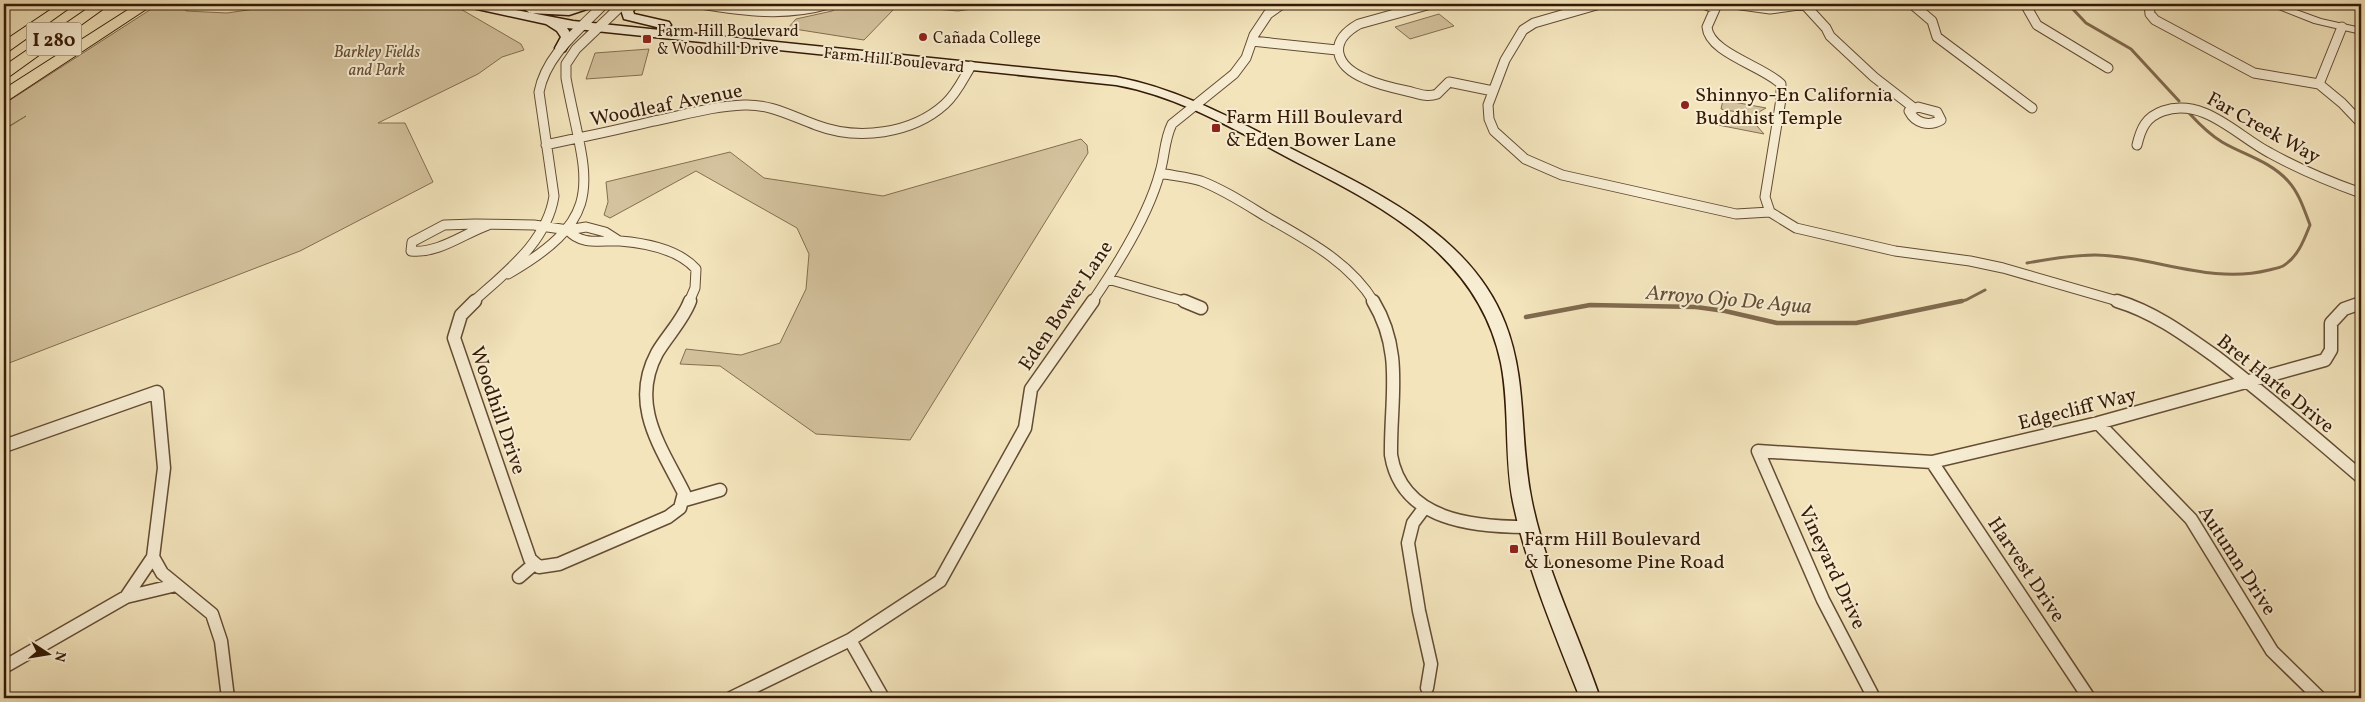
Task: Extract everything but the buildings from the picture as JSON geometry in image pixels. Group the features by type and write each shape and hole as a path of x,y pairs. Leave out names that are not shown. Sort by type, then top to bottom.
{"highway":[{"path":"4,39 53,4"},
{"name":"I 280","path":"4,48 68,4"},
{"name":"I 280","path":"4,73 104,4"},
{"path":"4,96 147,4"}],"main road":[{"name":"Farm Hill Boulevard","path":"472,4 551,22 672,27 1093,73 1108,80 1154,91 1194,106 1382,201 1428,233 1473,280 1495,318 1510,363 1519,489 1527,527 1590,698"},
{"name":"Farm Hill Boulevard","path":"506,4 594,23 1091,80 1108,80"},
{"path":"527,9 569,10 589,4"},
{"path":"634,4 627,10 628,16 672,27"},
{"path":"551,22 566,33 567,38 561,48"}],"street":[{"path":"594,23 604,4"},
{"path":"594,23 623,4"},
{"path":"700,4 779,14 805,11 828,4"},
{"name":"Eden Bower Lane","path":"731,698 850,640 940,581 1024,428 1031,388 1108,279 1138,226 1160,173 1167,134 1172,124 1234,74 1246,58 1253,38 1268,14 1282,4"},
{"path":"1432,4 1358,24 1340,37 1337,46 1346,67 1355,74 1377,84 1428,96 1442,91 1449,82 1493,91"},
{"path":"1598,4 1534,23 1523,30 1506,60 1488,105 1489,118 1494,131 1513,150 1541,166 1562,175 1721,212 1744,215 1770,212 1765,197 1781,99 1781,84 1772,76 1713,41 1708,34 1707,23 1715,10 1704,4"},
{"path":"1734,4 1773,9 1805,4 1837,43 1874,77 1914,108"},
{"path":"1912,4 1932,20 1937,36 2032,108"},
{"path":"2025,4 2037,25 2108,68"},
{"path":"2149,4 2150,14 2155,20 2254,73 2319,84 2342,103 2361,123"},
{"path":"2271,4 2342,27 2361,31"},
{"name":"Woodhill Drive","path":"534,564 527,550 454,338 461,315 532,243 545,226 554,204 539,92 546,66 561,48 594,23"},
{"name":"Woodhill Drive","path":"496,281 549,250 568,230 579,213 585,192 566,78 566,64 594,23"},
{"path":"2319,84 2342,27"},
{"path":"1253,38 1337,46"},
{"name":"Woodleaf Avenue","path":"546,145 713,108 745,105 760,105 785,110 816,125 840,132 869,133 888,131 908,126 936,112 950,99 971,66"},
{"name":"Far Creek Way","path":"2137,145 2144,122 2152,115 2176,107 2195,108 2212,114 2245,140 2282,160 2333,184 2361,193"},
{"path":"1160,173 1190,178 1214,187 1317,244 1346,266 1364,286 1380,311 1389,334 1395,361 1391,457 1400,484 1425,507 1452,520 1501,527 1527,527"},
{"name":"Bret Harte Drive","path":"1770,212 1788,226 1805,231 1895,251 1970,261 2003,268 2131,305 2165,320 2249,382 2361,477"},
{"path":"488,225 468,232 433,250 417,253 411,251 410,247 416,238 444,225 488,225 545,226 568,230 576,238 597,241 619,240 683,257 696,269 694,292 654,357 647,377 644,394 646,410 652,425 684,493 682,506 668,517 559,564 547,567 539,567 534,564 519,577"},
{"path":"1108,279 1180,299 1201,308"},
{"name":"Edgecliff Way","path":"1758,451 1932,462 2098,423 2325,360 2331,350 2331,324 2344,310 2361,303"},
{"path":"4,446 157,392 164,468 153,557 126,597"},
{"name":"Autumn Drive","path":"2098,423 2191,519 2272,651 2320,698"},
{"name":"Vineyard Drive","path":"1758,451 1823,600 1874,698"},
{"name":"Harvest Drive","path":"1932,462 2089,698"},
{"path":"684,500 720,490"},
{"path":"1425,507 1413,523 1408,543 1419,611 1432,664 1427,688"},
{"path":"153,557 162,573 212,614 221,641 228,698"},
{"path":"4,667 126,597 176,585"},
{"path":"850,640 883,698"}],"green space":[{"name":"Barkley Fields and Park","path":"159,4 183,4 186,11 227,13 289,4 452,4 521,44 524,50 502,57 478,74 378,123 405,123 433,182 300,251 4,365 4,130 26,116 4,129 4,104"},
{"path":"845,4 1067,4 1040,7 985,7 958,11 889,5 894,9 864,40 788,28 796,19 832,11"},
{"path":"1439,14 1454,26 1410,39 1395,27"},
{"path":"649,49 642,75 586,79 595,53"},
{"path":"1723,100 1766,108 1759,112 1758,116 1721,109"},
{"path":"1720,114 1756,121 1757,126 1764,134 1718,125"},
{"path":"1081,139 1087,145 1088,153 910,440 816,434 720,366 680,364 686,349 741,355 780,343 806,289 809,254 797,228 696,171 610,218 604,215 608,202 606,182 730,152 764,178 883,196"}],"waterway":[{"name":"Arroyo Ojo De Agua","path":"2068,4 2086,23 2131,49 2179,101"},
{"name":"Arroyo Ojo De Agua","path":"2027,263 2069,256 2095,255 2139,260 2204,272 2247,274 2281,267 2293,258 2300,248 2310,225 2301,202 2288,181 2273,168 2217,139 2190,114"},
{"name":"Arroyo Ojo De Agua","path":"1956,302 1966,300 1985,290"},
{"name":"Arroyo Ojo De Agua","path":"1526,317 1590,305 1696,307 1725,311 1777,323 1856,323 1962,301"}],"place":[{"name":"Cañada College","path":"923,37"},
{"name":"Farm Hill Boulevard & Woodhill Drive","path":"647,39"},
{"name":"Shinnyo-En California Buddhist Temple","path":"1685,105"},
{"name":"Farm Hill Boulevard & Eden Bower Lane","path":"1216,128"},
{"name":"Farm Hill Boulevard & Lonesome Pine Road","path":"1514,549"}]}
